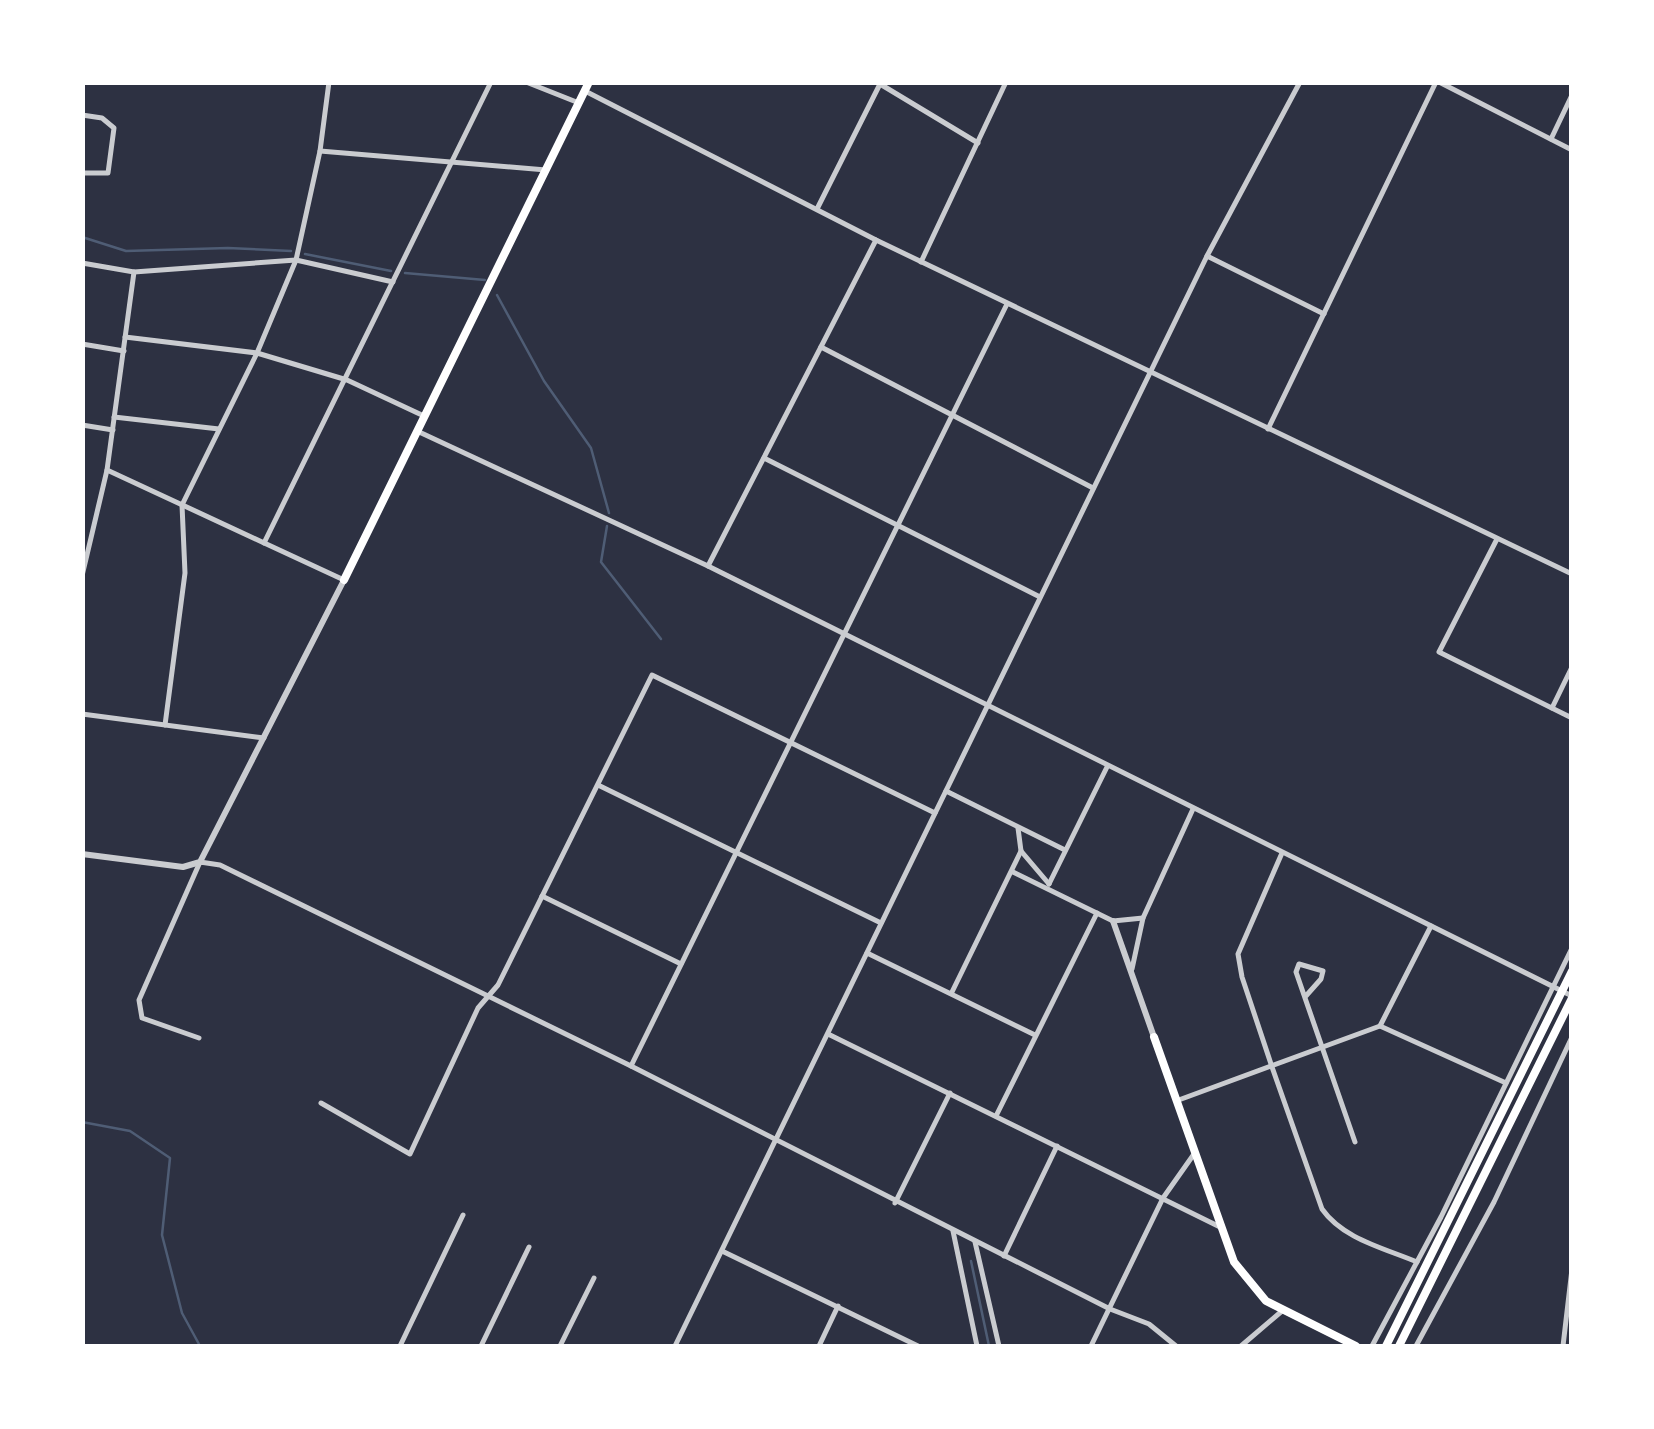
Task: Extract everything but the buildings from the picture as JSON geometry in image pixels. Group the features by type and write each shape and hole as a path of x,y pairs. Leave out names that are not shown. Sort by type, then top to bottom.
{"main road":[{"path":"344,580 587,87"},
{"path":"1398,1346 1568,995 1572,971"},
{"path":"1386,1346 1568,995"},
{"path":"1154,1036 1234,1262 1250,1285 1282,1311 1356,1346"}],"street":[{"path":"165,725 185,574 182,504 257,353 296,260 320,150 329,82"},
{"path":"264,543 491,82"},
{"path":"526,82 579,103"},
{"path":"921,262 1006,82"},
{"path":"675,1346 1207,256 1300,82"},
{"path":"1268,428 1438,82 1572,150"},
{"path":"817,210 880,83 978,143"},
{"path":"587,87 876,240 1572,574"},
{"path":"1550,139 1572,95"},
{"path":"82,115 102,118 114,128 108,173 82,173"},
{"path":"320,150 546,170"},
{"path":"708,566 876,240"},
{"path":"1207,256 1324,314"},
{"path":"82,262 134,272 296,260 393,282"},
{"path":"82,576 107,470 134,272"},
{"path":"631,1066 1007,304"},
{"path":"126,337 257,353 347,380 424,416"},
{"path":"82,344 124,350"},
{"path":"820,347 1093,488"},
{"path":"114,417 219,428"},
{"path":"82,425 113,430"},
{"path":"417,431 708,566 1568,995"},
{"path":"764,458 1040,598"},
{"path":"107,470 344,580 200,862 138,1000 142,1018 198,1038"},
{"path":"1497,538 1439,652 1572,718"},
{"path":"1552,708 1572,667"},
{"path":"321,1103 410,1154 478,1008 498,985 652,675 935,814"},
{"path":"82,714 264,738"},
{"path":"1049,884 1106,767"},
{"path":"598,784 881,923"},
{"path":"946,792 1066,850"},
{"path":"1132,972 1143,918 1193,810"},
{"path":"952,993 1021,851 1018,828"},
{"path":"1021,851 1058,893"},
{"path":"1282,853 1238,954 1272,1067 1322,1208 1330,1220 1342,1230 1417,1262"},
{"path":"82,854 183,867 200,862 220,864 631,1066 952,1231 1110,1309 1149,1324 1176,1346"},
{"path":"1012,871 1113,921 1143,918"},
{"path":"542,896 681,964"},
{"path":"996,1116 1096,913"},
{"path":"1113,921 1154,1036"},
{"path":"1176,1101 1380,1026 1431,926"},
{"path":"1372,1346 1572,948"},
{"path":"867,953 1036,1036"},
{"path":"1305,997 1321,980 1323,970 1299,964 1296,972 1355,1142"},
{"path":"1380,1026 1506,1083"},
{"path":"828,1034 1220,1227"},
{"path":"1416,1346 1494,1202 1572,1036"},
{"path":"895,1202 950,1094"},
{"path":"1004,1256 1058,1146"},
{"path":"1092,1346 1163,1198 1194,1154"},
{"path":"400,1346 464,1215"},
{"path":"952,1231 977,1346"},
{"path":"975,1242 999,1346"},
{"path":"480,1346 529,1246"},
{"path":"722,1251 918,1346"},
{"path":"1563,1346 1572,1270"},
{"path":"560,1346 594,1278"},
{"path":"819,1346 838,1306"},
{"path":"1241,1346 1282,1311"}],"waterway":[{"path":"82,237 126,251 291,251"},
{"path":"305,254 391,271"},
{"path":"405,273 485,280"},
{"path":"497,295 544,381 591,448 609,513"},
{"path":"607,526 601,562 661,639"},
{"path":"82,1122 130,1131 170,1158 162,1235 182,1313 200,1346"},
{"path":"971,1261 989,1346"}]}
